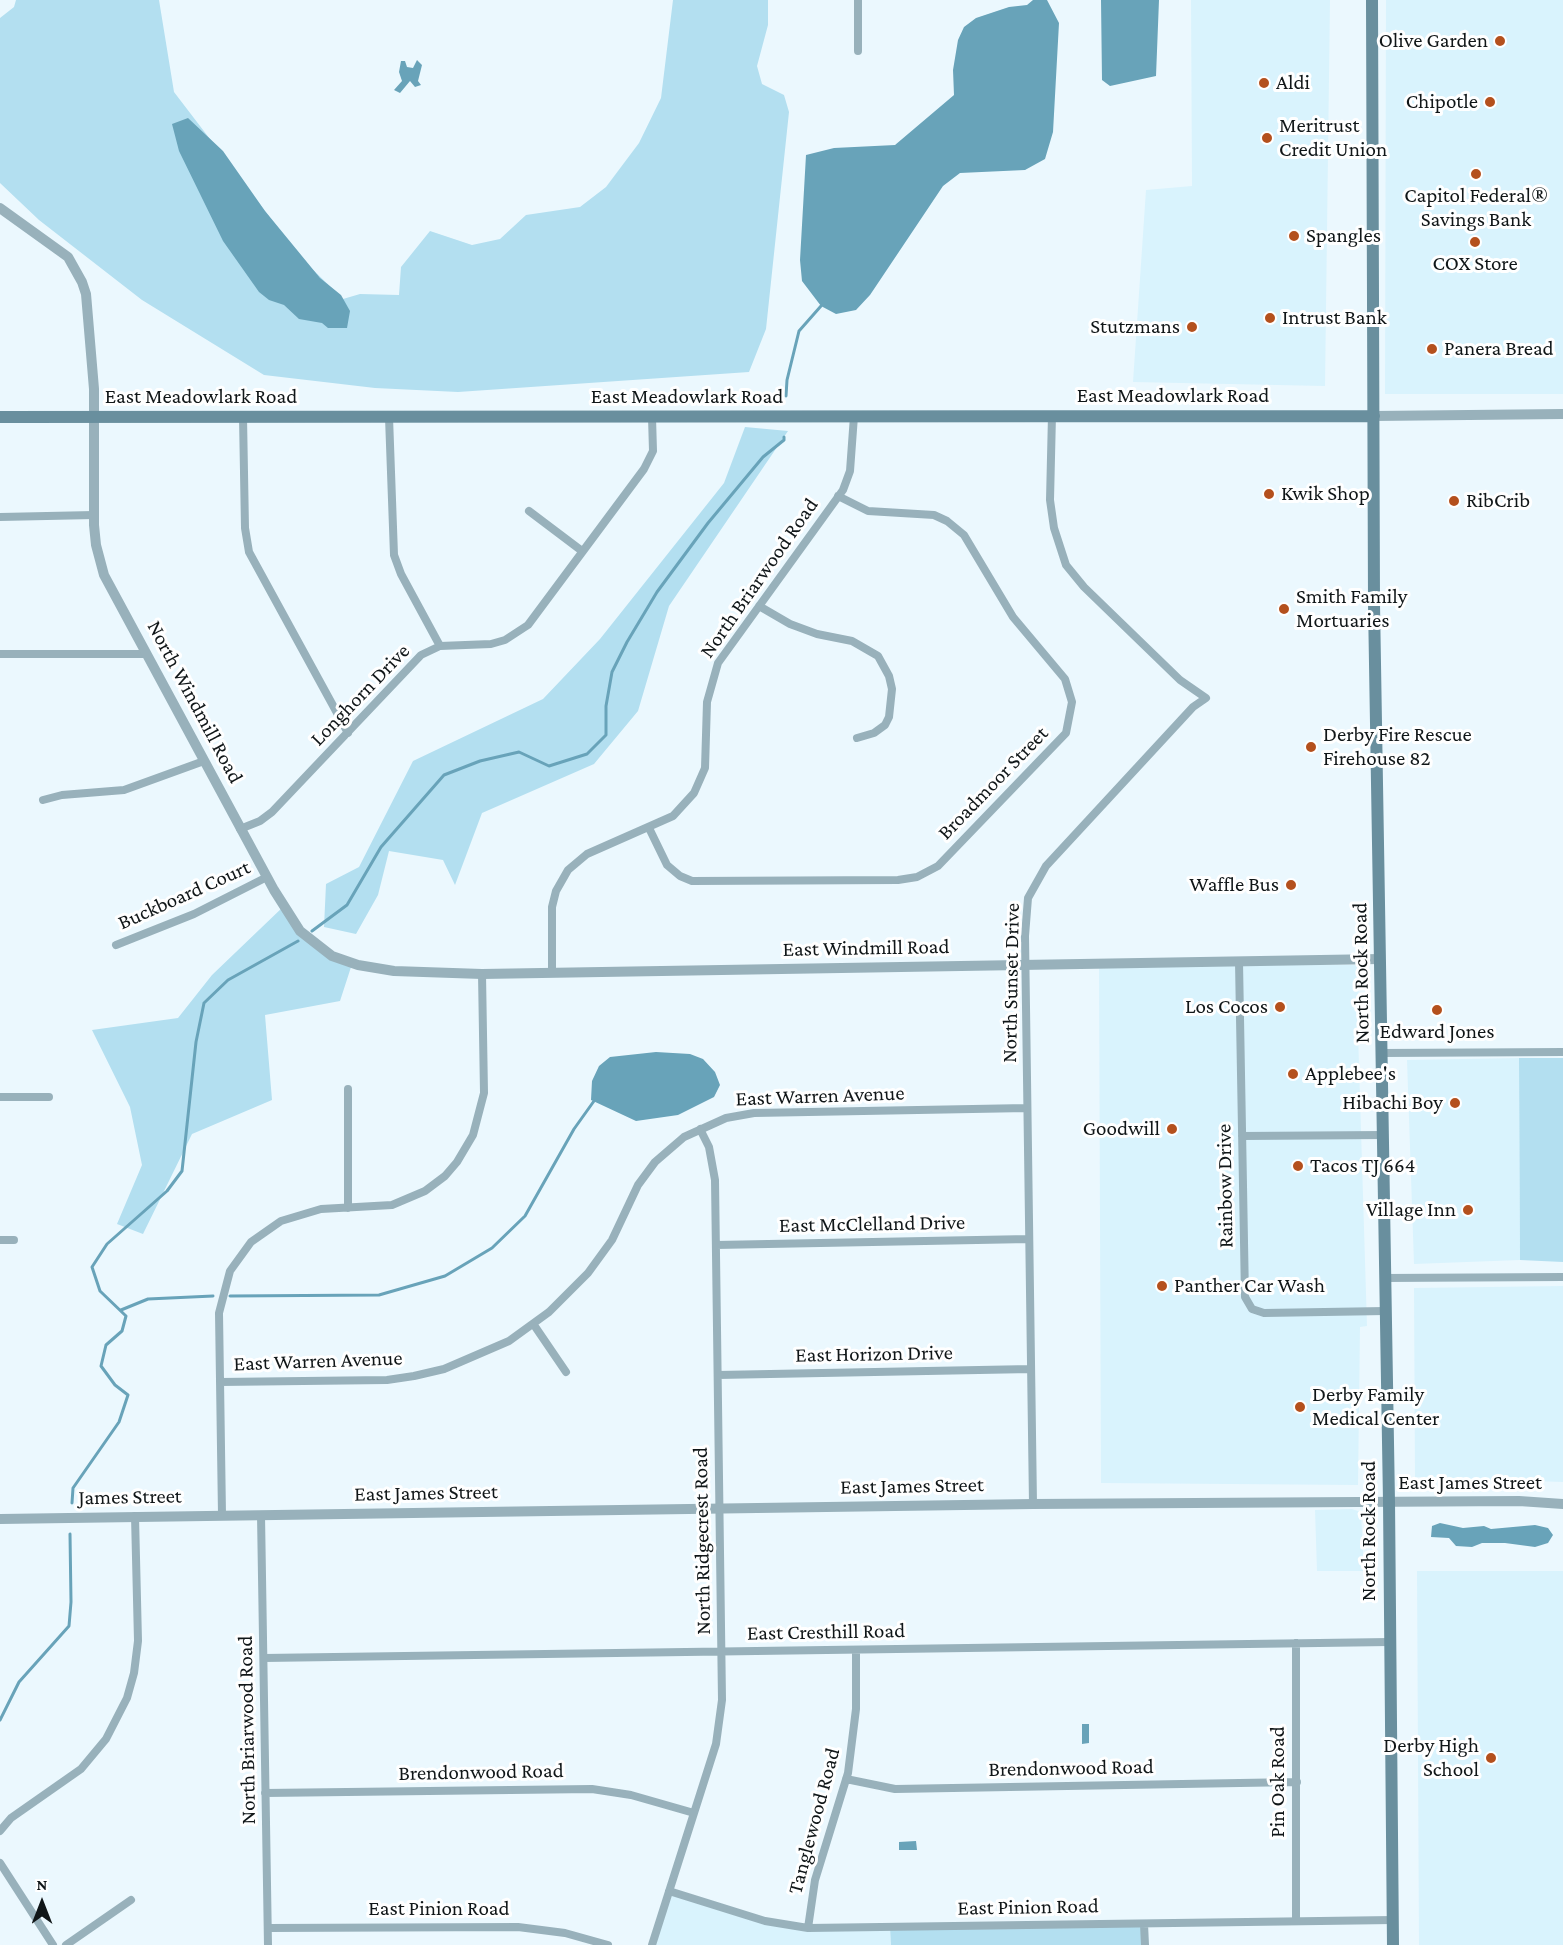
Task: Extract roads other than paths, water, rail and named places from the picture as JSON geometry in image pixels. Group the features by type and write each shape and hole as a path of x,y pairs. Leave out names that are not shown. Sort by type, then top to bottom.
{"main road":[{"name":"North Rock Road","path":"1372,0 1374,416 1393,1945"},
{"name":"East Meadowlark Road","path":"0,417 1374,416"}],"street":[{"path":"858,0 858,51"},
{"name":"North Windmill Road","path":"0,208 58,249 75,267 86,294 94,417 94,515 96,545 104,575 240,829 300,931 322,950 352,964"},
{"path":"1374,416 1563,414"},
{"name":"North Sunset Drive","path":"1033,1504 1027,1108 1028,898 1046,866 1193,706 1206,698 1180,680 1084,587 1066,565 1054,528 1050,500 1052,415"},
{"name":"North Briarwood Road","path":"552,972 552,907 564,876 586,854 649,828 678,811 701,781 706,760 708,702 718,663 838,496 849,471 854,416"},
{"path":"243,417 245,528 249,552 348,733"},
{"path":"389,417 394,555 401,574 440,646"},
{"name":"Longhorn Drive","path":"240,829 260,821 272,812 417,659 440,646 491,644 514,635 528,625 651,457 652,417"},
{"name":"Broadmoor Street","path":"649,828 667,865 680,876 692,881 898,880 917,877 938,866 1066,733 1072,702 1065,679 1013,617 964,535 947,521 934,515 868,510 838,496"},
{"path":"529,510 582,551"},
{"path":"0,517 94,515"},
{"path":"759,606 807,631 860,644 884,663 892,689 889,717 885,725 874,733 857,738"},
{"path":"0,654 146,654"},
{"path":"43,800 62,795 124,790 204,761"},
{"name":"Buckboard Court","path":"116,945 194,914 267,877"},
{"name":"East Windmill Road","path":"352,964 394,971 482,974 1380,959"},
{"name":"Rainbow Drive","path":"1239,962 1245,1297 1252,1309 1264,1313 1385,1311"},
{"path":"222,1515 221,1297 231,1271 243,1252 268,1228 294,1215 321,1209 378,1208 417,1195 445,1176 467,1148 480,1114 484,1093 482,974"},
{"path":"1382,1053 1563,1052"},
{"path":"348,1089 348,1208"},
{"path":"0,1097 49,1097"},
{"name":"East Warren Avenue","path":"220,1382 387,1380 414,1376 482,1354 534,1325 564,1299 601,1257 639,1185 655,1162 672,1146 726,1118 754,1113 1027,1108"},
{"name":"North Ridgecrest Road","path":"652,1945 719,1728 722,1700 715,1180 709,1148 700,1130"},
{"path":"1242,1136 1383,1135"},
{"name":"East McClelland Drive","path":"716,1245 1029,1239"},
{"path":"0,1240 14,1240"},
{"path":"1384,1278 1563,1277"},
{"path":"534,1325 566,1372"},
{"name":"East Horizon Drive","path":"718,1375 1031,1369"},
{"name":"East James Street","path":"261,1515 1033,1504 1389,1502 1563,1504"},
{"name":"North Briarwood Road","path":"261,1515 268,1945"},
{"name":"James Street","path":"0,1519 261,1515"},
{"path":"0,1831 11,1818 81,1768 96,1752 118,1719 131,1683 137,1652 135,1516"},
{"name":"East Cresthill Road","path":"264,1658 1389,1642"},
{"name":"Pin Oak Road","path":"1296,1644 1296,1921"},
{"name":"Tanglewood Road","path":"808,1928 815,1880 846,1779 856,1717 856,1650"},
{"name":"Brendonwood Road","path":"846,1779 895,1789 1297,1782"},
{"name":"Brendonwood Road","path":"266,1793 599,1789 631,1795 694,1813"},
{"path":"0,1863 53,1945"},
{"name":"East Pinion Road","path":"669,1891 765,1921 808,1928 1393,1920"},
{"path":"66,1945 131,1900"},
{"path":"1144,1924 1144,1945"},
{"name":"East Pinion Road","path":"267,1928 518,1926 565,1933 608,1945"}],"waterway":[{"path":"786,396 787,380 799,331 821,306"},
{"path":"312,931 347,905 381,847 444,775 480,761 519,752 549,766 587,754 606,735 606,706 612,672 627,642 657,592 708,523 763,457 784,440 784,437"},
{"path":"72,1503 73,1488 119,1422 128,1395 115,1385 101,1366 106,1345 122,1331 126,1316 100,1291 92,1267 107,1244 167,1191 182,1171 196,1042 204,1003 228,980 298,941"},
{"path":"230,1296 379,1295 445,1276 492,1248 525,1216 574,1129 594,1101"},
{"path":"121,1310 148,1299 213,1296"},
{"path":"0,1720 19,1682 69,1626 70,1534"}],"place":[{"name":"Olive Garden","path":"1500,41"},
{"name":"Aldi","path":"1264,83"},
{"name":"Chipotle","path":"1490,102"},
{"name":"Meritrust Credit Union","path":"1267,138"},
{"name":"Capitol Federal® Savings Bank","path":"1476,174"},
{"name":"Spangles","path":"1294,236"},
{"name":"COX Store","path":"1475,242"},
{"name":"Intrust Bank","path":"1270,318"},
{"name":"Stutzmans","path":"1192,327"},
{"name":"Panera Bread","path":"1432,349"},
{"name":"Kwik Shop","path":"1269,494"},
{"name":"RibCrib","path":"1454,501"},
{"name":"Smith Family Mortuaries","path":"1284,609"},
{"name":"Derby Fire Rescue Firehouse 82","path":"1311,747"},
{"name":"Waffle Bus","path":"1291,885"},
{"name":"Los Cocos","path":"1280,1007"},
{"name":"Edward Jones","path":"1437,1010"},
{"name":"Applebee's","path":"1293,1074"},
{"name":"Hibachi Boy","path":"1455,1103"},
{"name":"Goodwill","path":"1172,1129"},
{"name":"Tacos TJ 664","path":"1298,1166"},
{"name":"Village Inn","path":"1468,1210"},
{"name":"Panther Car Wash","path":"1162,1286"},
{"name":"Derby Family Medical Center","path":"1300,1407"},
{"name":"Derby High School","path":"1491,1758"}]}
